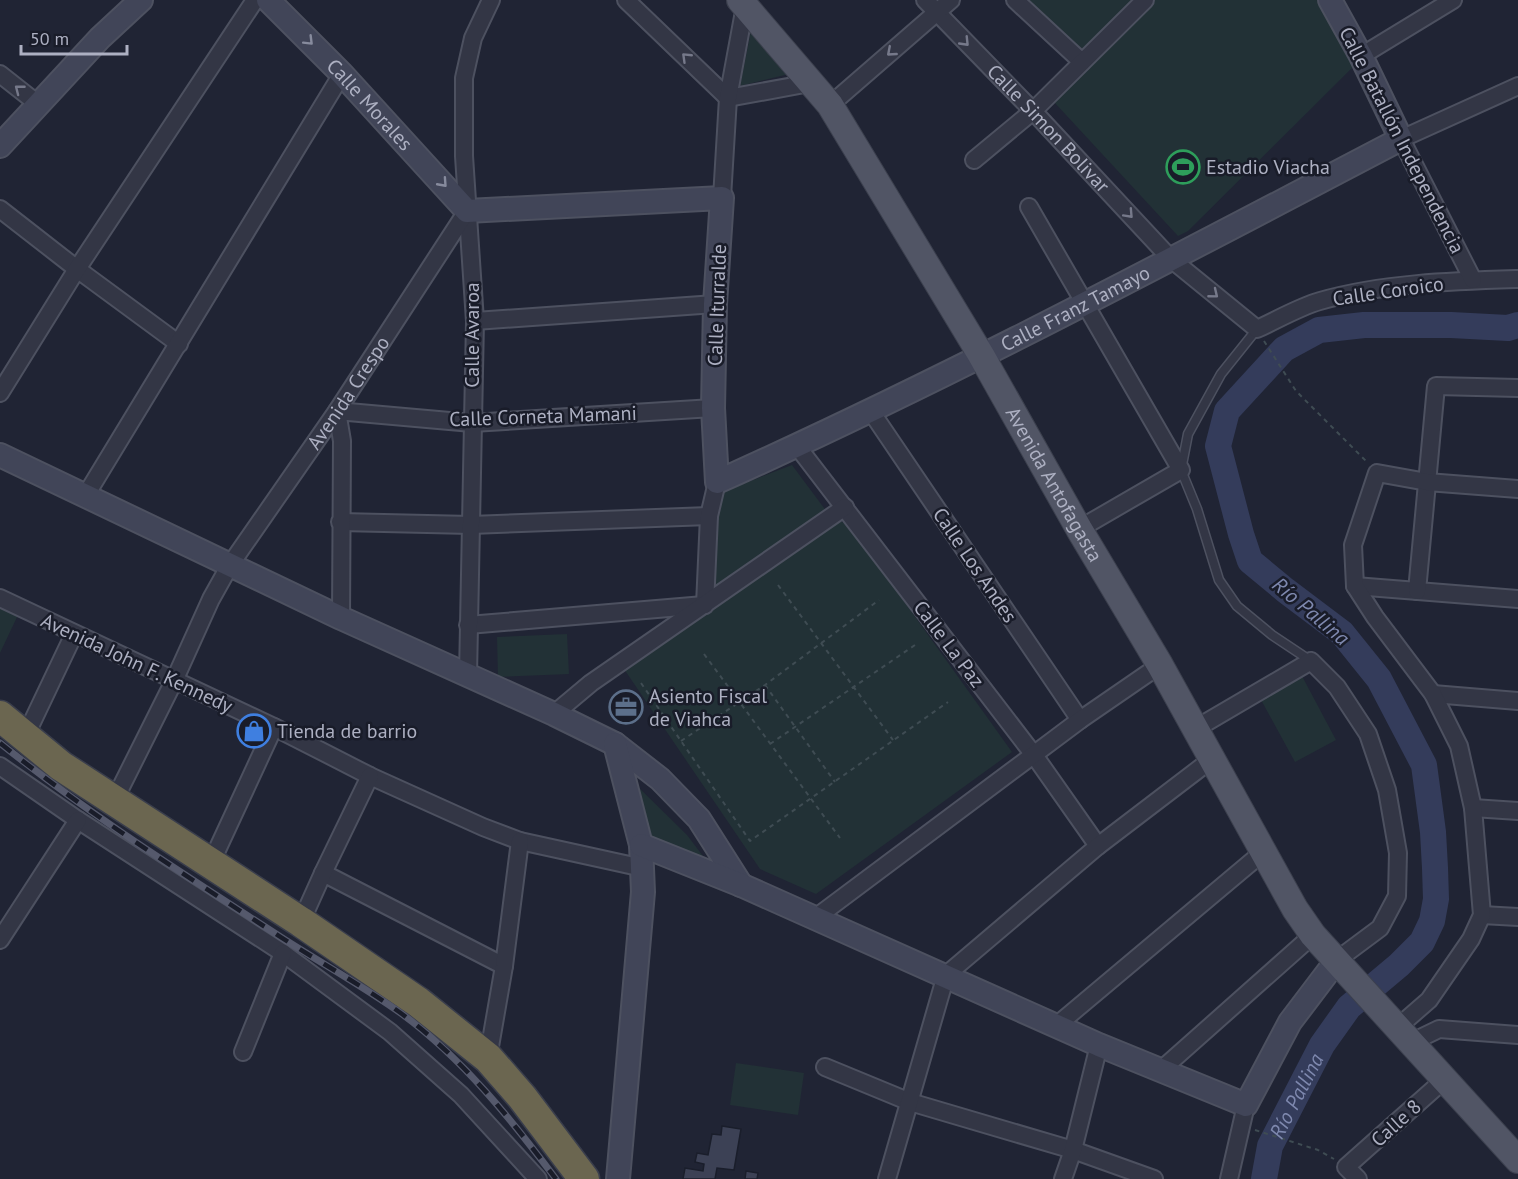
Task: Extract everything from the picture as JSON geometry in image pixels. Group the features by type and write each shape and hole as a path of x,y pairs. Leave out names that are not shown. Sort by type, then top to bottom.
{"highway":[{"path":"0,716 61,766 301,922 418,1002 488,1058 522,1097 584,1179"}],"main road":[{"name":"Avenida Antofagasta","path":"743,3 830,105 981,355 1079,529 1160,665 1295,909 1313,934 1518,1160"}],"street":[{"path":"0,146 100,38 141,0"},
{"path":"0,393 77,269 255,0"},
{"name":"Calle Morales","path":"268,0 342,74 467,210"},
{"name":"Calle Avaroa","path":"468,676 475,321 464,156 464,78 474,38 490,0"},
{"path":"626,0 728,98 810,83"},
{"path":"830,105 931,6 951,0"},
{"path":"1015,0 1082,63"},
{"path":"974,160 1033,111 1145,0"},
{"name":"Calle Batallón Independencia","path":"1330,0 1361,56 1473,280"},
{"path":"1361,56 1452,0"},
{"name":"Calle Iturralde","path":"705,605 709,516 717,482 713,408 715,304 728,98 743,3"},
{"name":"Calle Simon Bolivar","path":"931,6 1171,259 1257,329"},
{"path":"0,74 38,104"},
{"path":"86,495 342,74"},
{"path":"1171,259 1401,140 1518,86"},
{"path":"467,210 722,198"},
{"path":"1029,207 1180,470 1079,529"},
{"path":"0,210 179,344"},
{"name":"Avenida Crespo","path":"114,801 174,681 211,599 230,565 337,411 467,210"},
{"name":"Calle Franz Tamayo","path":"981,355 1171,259"},
{"name":"Calle Coroico","path":"1257,329 1319,301 1379,289 1473,280 1518,279"},
{"path":"475,321 715,304"},
{"path":"717,482 797,446 981,355"},
{"path":"1417,591 1436,386 1518,388"},
{"name":"Calle Corneta Mamani","path":"337,411 472,423 713,408"},
{"name":"Calle Los Andes","path":"870,410 1080,720"},
{"path":"337,411 342,441 341,618"},
{"name":"Calle La Paz","path":"797,446 1034,755 1098,846"},
{"path":"0,455 341,618 615,744 660,779 699,819 741,885"},
{"path":"1398,1027 1429,1000 1471,939 1482,915 1473,808 1460,746 1433,694 1375,617 1355,586 1353,545 1377,473 1427,482 1518,489"},
{"path":"554,714 591,683 845,507"},
{"path":"340,522 471,525 709,516"},
{"path":"1355,586 1518,599"},
{"name":"Avenida John F. Kennedy","path":"0,598 274,727 370,776 483,827 520,841 643,868"},
{"path":"468,625 705,605"},
{"path":"25,737 74,634"},
{"path":"1195,729 1311,661 1337,687 1368,735 1387,790 1398,853 1397,896 1380,928 1346,969 1290,1022 1246,1105 1228,1179"},
{"path":"814,918 1080,720 1160,665"},
{"path":"1433,694 1518,701"},
{"path":"211,863 274,727"},
{"path":"615,744 641,845 643,868 642,904 618,1179"},
{"path":"887,1179 946,975 1098,846 1212,759"},
{"path":"0,766 78,820 283,953 390,1032 461,1095 538,1179"},
{"path":"301,922 370,776"},
{"path":"1473,808 1518,811"},
{"path":"0,940 5,920 78,820"},
{"path":"488,1058 504,966 520,841"},
{"path":"641,845 741,885 1099,1045 1246,1105"},
{"path":"1056,1026 1262,853"},
{"path":"323,873 504,966"},
{"path":"1482,915 1518,917"},
{"path":"1161,1070 1313,934"},
{"path":"243,1052 283,953"},
{"path":"1398,1027 1518,1035"},
{"path":"1063,1179 1073,1150 1099,1045"},
{"path":"825,1067 910,1102 1073,1150 1154,1179"},
{"name":"Calle 8","path":"1352,1173 1445,1079"}],"lane":[{"name":"Calle Coroico","path":"1180,470 1188,434 1221,374 1257,329"},
{"path":"1180,470 1197,509 1219,580 1237,606 1272,635 1311,661"}],"path":[{"path":"1266,344 1296,391 1377,473"},
{"path":"778,585 893,740"},
{"path":"681,741 765,685 879,600"},
{"path":"770,744 915,645"},
{"path":"704,654 840,838"},
{"path":"641,682 750,841 948,702"},
{"path":"765,685 835,782"},
{"path":"1264,1132 1318,1150"}],"shaded area":[{"path":"1027,0 1134,0 1080,54"},
{"name":"Estadio Viacha","path":"1153,0 1322,0 1356,64 1188,231 1178,236 1054,102 1061,92"},
{"path":"751,31 789,74 740,86"},
{"path":"792,465 830,516 714,588 717,494"},
{"path":"840,521 850,526 1012,752 816,894 760,869 624,669"},
{"path":"0,606 18,615 0,653"},
{"path":"567,634 569,674 498,677 497,637"},
{"path":"1302,676 1336,740 1295,762 1260,698"},
{"path":"628,777 687,835 709,864 641,835"},
{"path":"736,1063 804,1073 798,1115 730,1105"}],"building":[{"path":"722,1126 741,1129 734,1170 717,1168 715,1179 683,1179 685,1168 703,1171 704,1164 695,1162 697,1153 708,1155 712,1134 721,1135"},
{"path":"746,1171 758,1173 757,1179 745,1179"}],"waterway":[{"name":"Río Pallina","path":"1264,1179 1270,1146 1322,1045 1349,1007 1399,965 1422,942 1432,921 1436,899 1435,868 1433,832 1424,765 1379,679 1342,633 1250,561 1218,446 1227,411 1284,349 1319,330 1364,325 1451,325 1508,328 1518,325"}],"railway":[{"path":"0,743 135,842 402,1014 466,1070 504,1112 556,1179"}],"place":[{"name":"Estadio Viacha","path":"1183,167"},
{"name":"Asiento Fiscal de Viahca","path":"626,707"},
{"name":"Tienda de barrio","path":"254,731"}]}
